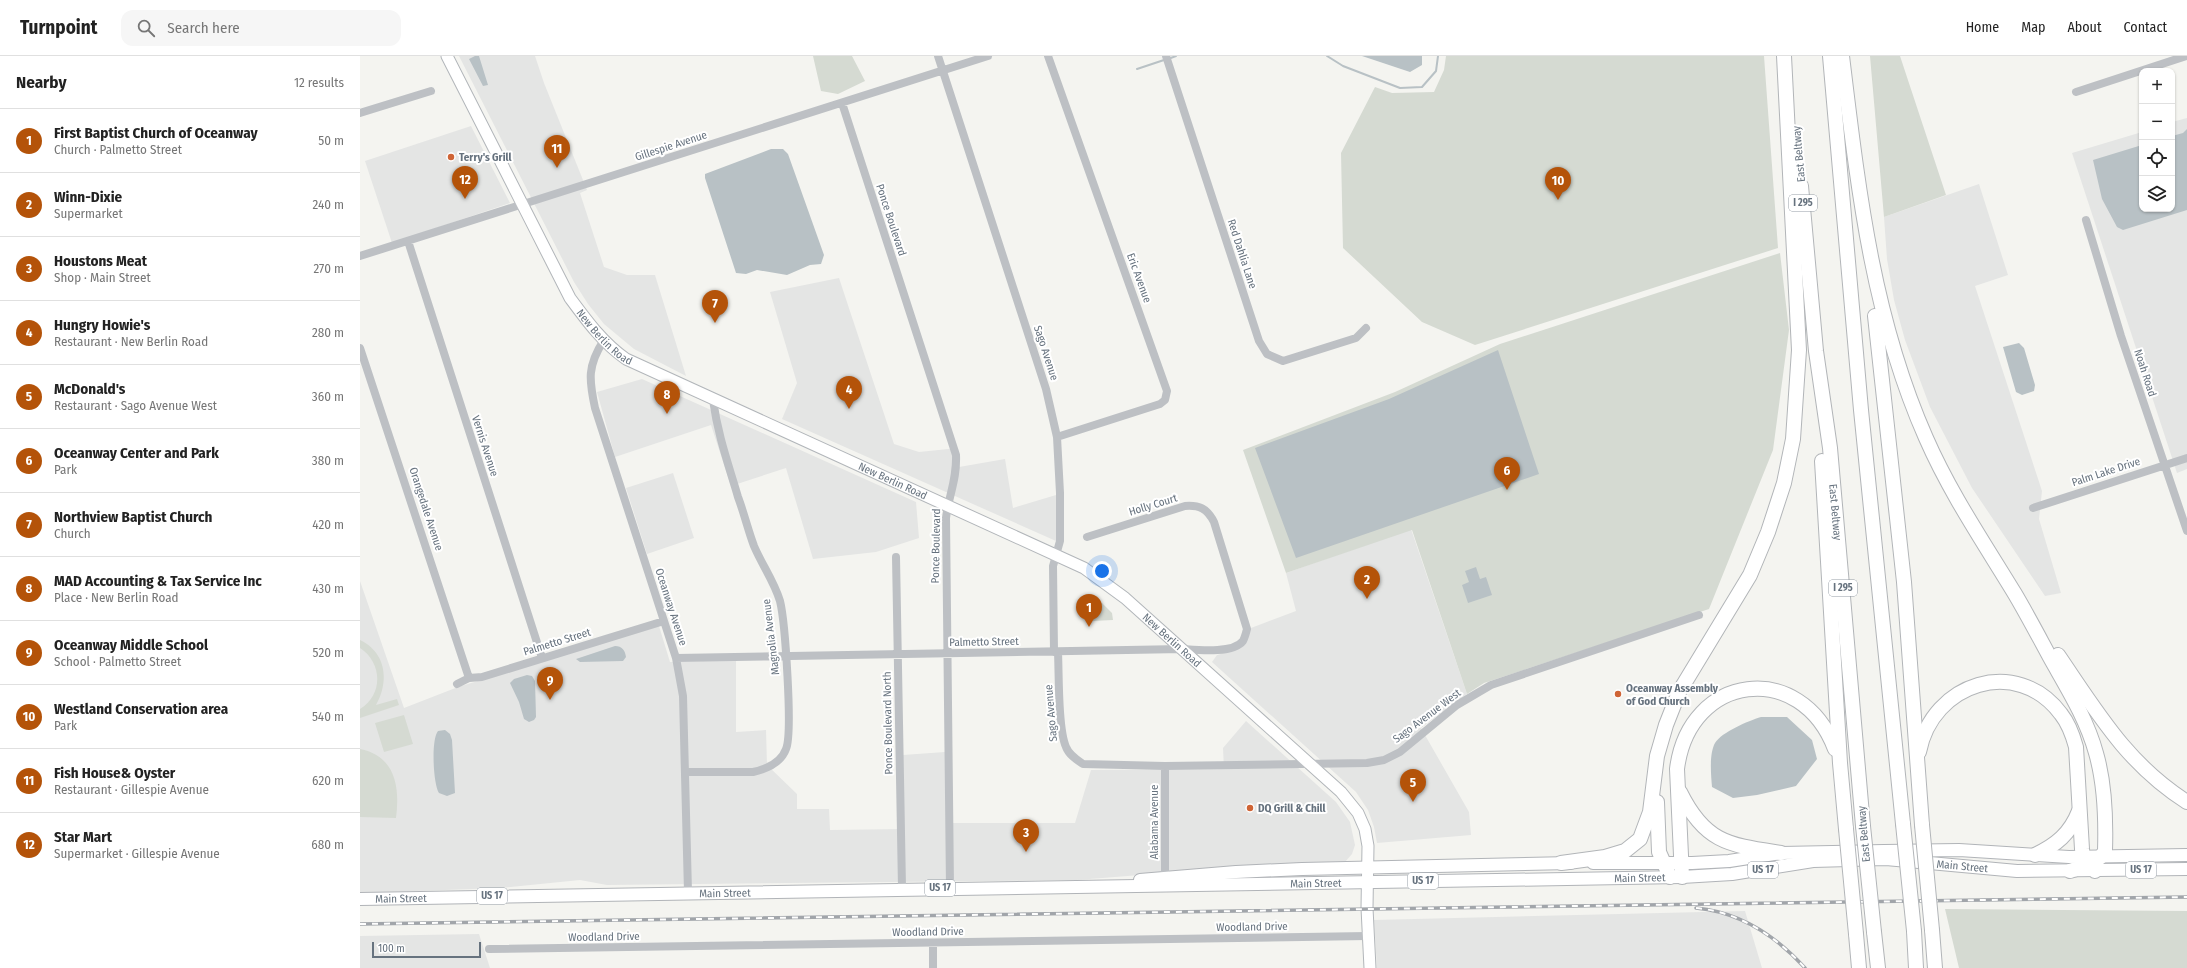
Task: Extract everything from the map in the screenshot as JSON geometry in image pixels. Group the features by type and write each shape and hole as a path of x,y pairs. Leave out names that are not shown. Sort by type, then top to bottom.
{"highway":[{"path":"1561,863 1605,857 1625,851 1640,839 1650,812 1657,756 1666,725 1679,692 1750,575 1776,510 1793,439 1799,350 1784,56"},
{"name":"East Beltway","path":"1790,56 1816,350 1830,448 1863,826 1878,968"},
{"path":"1830,56 1861,410 1914,931 1916,968"},
{"path":"1842,56 1885,392 1903,574 1916,766 1936,968"},
{"path":"1863,215 1875,285 1886,327 1901,375 1923,432 1952,491 2016,596 2087,725 2097,755 2102,782 2105,851 2102,856 2089,864 2070,871"},
{"path":"1816,350 1840,763 1860,968"},
{"path":"2016,596 2125,750 2170,791 2187,802"},
{"path":"1916,766 1925,730 1934,715 1946,702 1960,692 1978,685 1996,682 2016,684 2036,692 2049,701 2062,714 2071,732 2076,747 2079,810 2089,864"},
{"path":"1657,756 1659,852 1664,864 1678,872 1679,755 1691,724 1711,703 1724,696 1745,690 1767,689 1790,695 1809,707 1829,734 1840,763"},
{"path":"1678,788 1699,823 1720,840 1734,845 1781,853"},
{"path":"2034,855 2060,842 2074,822 2079,810"}],"main road":[{"name":"Main Street","path":"1678,872 1729,861 1781,853 1959,850 2034,855 2089,864 2187,869"},
{"name":"US 17","path":"2102,856 2187,855"},
{"name":"Main Street","path":"360,899 902,888 1091,885 1164,886 1367,882 1678,872 1732,874 1813,861 1886,859 1936,862 1986,869 2070,871"},
{"name":"Main Street","path":"1091,885 1165,877 1236,872 1561,863 1664,864"}],"street":[{"name":"New Berlin Road","path":"447,56 570,298 604,340 626,359 713,400 1056,553 1084,568 1102,580 1182,649 1341,792 1358,813 1367,840 1368,936 1370,968"},
{"name":"Sago Avenue","path":"938,56 1046,389 1057,437 1060,493 1060,541 1052,566 1062,733 1066,748 1074,758 1083,764"},
{"name":"Gillespie Avenue","path":"360,256 988,56"},
{"name":"Eric Avenue","path":"1048,56 1167,391 1165,400 1160,404 1057,437"},
{"name":"Red Dahlia Lane","path":"1166,56 1259,341 1267,354 1283,360 1356,338 1366,328"},
{"path":"2076,92 2186,56"},
{"path":"360,113 431,91"},
{"name":"Ponce Boulevard","path":"842,103 956,455 956,479 948,504 947,654 951,788 950,888"},
{"name":"Noah Road","path":"2086,220 2158,451 2166,465 2187,531"},
{"name":"Vernis Avenue","path":"408,241 542,658"},
{"name":"Oceanway Avenue","path":"604,340 592,363 589,381 595,408 676,658 683,696 688,892"},
{"name":"Orangedale Avenue","path":"360,348 469,678"},
{"name":"Magnolia Avenue","path":"686,772 753,772 769,766 782,756 786,750 789,734 786,656 780,602 772,580 754,546 718,433 713,400"},
{"name":"Palm Lake Drive","path":"2032,508 2187,458"},
{"name":"Holly Court","path":"1087,537 1185,506 1196,505 1210,514 1214,522 1238,597"},
{"name":"Ponce Boulevard North","path":"896,556 902,888"},
{"name":"Palmetto Street","path":"676,658 1223,649 1234,647 1242,642 1247,629 1238,597"},
{"name":"Sago Avenue West","path":"1083,764 1165,766 1308,762 1367,763 1384,760 1400,752 1457,705 1491,685 1699,615"},
{"name":"Palmetto Street","path":"457,684 469,678 482,677 664,621"},
{"name":"Alabama Avenue","path":"1165,766 1165,877"},
{"name":"Woodland Drive","path":"489,949 1368,936"},
{"path":"933,943 933,968"}],"shaded area":[{"path":"459,56 535,56 544,83 587,190 580,193 604,267 627,275 655,275 686,376 634,349 604,324 588,304 574,282"},
{"path":"479,56 488,85 483,86 469,59"},
{"path":"813,56 852,56 865,81 838,94 821,91"},
{"path":"1362,56 1422,56 1422,65 1410,72"},
{"path":"1446,56 1764,56 1778,248 1475,345 1422,322 1343,248 1341,153 1375,87 1392,93 1434,92 1444,70"},
{"path":"1870,56 1900,56 1946,195 1884,217"},
{"path":"2187,118 2187,469 2177,473 2072,153 2139,133 2139,212 2175,212 2175,121"},
{"path":"471,126 510,203 392,243 365,161"},
{"path":"2187,129 2187,210 2123,230 2117,227 2102,199 2093,160 2139,146 2139,212 2175,212 2175,135 2183,133"},
{"path":"771,149 783,149 788,154 824,255 821,264 810,265 787,275 757,270 746,274 736,273 705,174"},
{"path":"1979,184 2008,275 1975,286 2042,491 2039,519 2061,593 2045,596 1972,488 1930,407 1905,340 1894,300 1887,259 1884,217"},
{"path":"1780,253 1789,330 1773,450 1709,609 1484,683 1467,694 1412,530 1286,573 1243,450 1395,392 1500,344"},
{"path":"839,278 894,444 919,452 958,448 959,467 1005,459 1013,508 1056,495 1056,541 782,419 797,383 770,292"},
{"path":"2019,343 2024,348 2035,385 2034,391 2022,395 2016,392 2003,347"},
{"path":"1498,350 1539,474 1296,558 1255,448 1389,399"},
{"path":"642,379 916,502 919,538 876,552 813,559 786,468 731,486 711,425 615,457 597,392"},
{"path":"673,473 694,538 647,554 626,488"},
{"path":"1411,529 1467,694 1421,728 1469,812 1471,835 1377,843 1374,827 1368,810 1356,792 1212,662 1217,655 1236,650 1245,642 1251,628 1296,611 1286,573"},
{"path":"1476,567 1480,579 1486,577 1492,595 1468,603 1462,585 1469,582 1465,571"},
{"path":"360,581 404,708 458,687 659,626 670,662 736,660 736,732 766,730 767,765 797,794 797,809 829,809 830,830 904,829 903,755 945,752 946,823 1075,823 1091,770 1224,769 1223,748 1246,721 1336,802 1350,822 1355,845 1352,854 1345,862 1241,867 1077,880 607,885 580,880 501,888 360,893"},
{"path":"1092,603 1102,603 1112,613 1113,620 1093,621"},
{"path":"360,640 376,652 383,669 383,687 376,705 397,699 399,705 360,718 360,709 368,703 373,696 377,679 373,662 368,654 360,648"},
{"path":"615,646 624,650 626,657 623,661 580,662 576,659"},
{"path":"527,675 532,676 535,681 536,717 534,720 529,722 524,719 519,702 510,683 514,679"},
{"path":"404,715 413,744 384,752 375,723"},
{"path":"1761,717 1787,717 1812,740 1817,759 1796,786 1757,795 1733,798 1712,787 1711,765 1713,748 1718,739 1729,731"},
{"path":"445,730 450,734 452,740 455,793 447,796 439,793 434,772 434,743 438,731"},
{"path":"360,749 372,753 381,759 388,766 393,775 397,796 396,818 360,817"},
{"path":"1945,909 2187,911 2187,968 1959,968"},
{"path":"1745,911 1762,968 1377,968 1374,920"},
{"path":"479,934 490,968 360,968 360,936"}],"waterway":[{"path":"1168,59 1176,56"},
{"path":"1327,56 1343,66 1400,88 1422,87 1436,71 1438,56"},
{"path":"1137,69 1164,60"}],"railway":[{"path":"360,924 2187,897"},
{"path":"1696,908 1712,910 1742,920 1769,936 1794,956 1805,968"}],"place":[{"name":"Terry's Grill","path":"451,157"},
{"name":"Fish House& Oyster","path":"557,168"},
{"name":"Star Mart","path":"465,199"},
{"name":"Westland Conservation area","path":"1558,200"},
{"name":"Northview Baptist Church","path":"715,323"},
{"name":"Hungry Howie's","path":"849,409"},
{"name":"MAD Accounting & Tax Service Inc","path":"667,414"},
{"name":"Oceanway Center and Park","path":"1507,490"},
{"name":"Winn-Dixie","path":"1367,599"},
{"name":"First Baptist Church of Oceanway","path":"1089,627"},
{"name":"Oceanway Assembly of God Church","path":"1618,694"},
{"name":"Oceanway Middle School","path":"550,700"},
{"name":"McDonald's","path":"1413,802"},
{"name":"DQ Grill & Chill","path":"1250,808"},
{"name":"Houstons Meat","path":"1026,852"}]}
